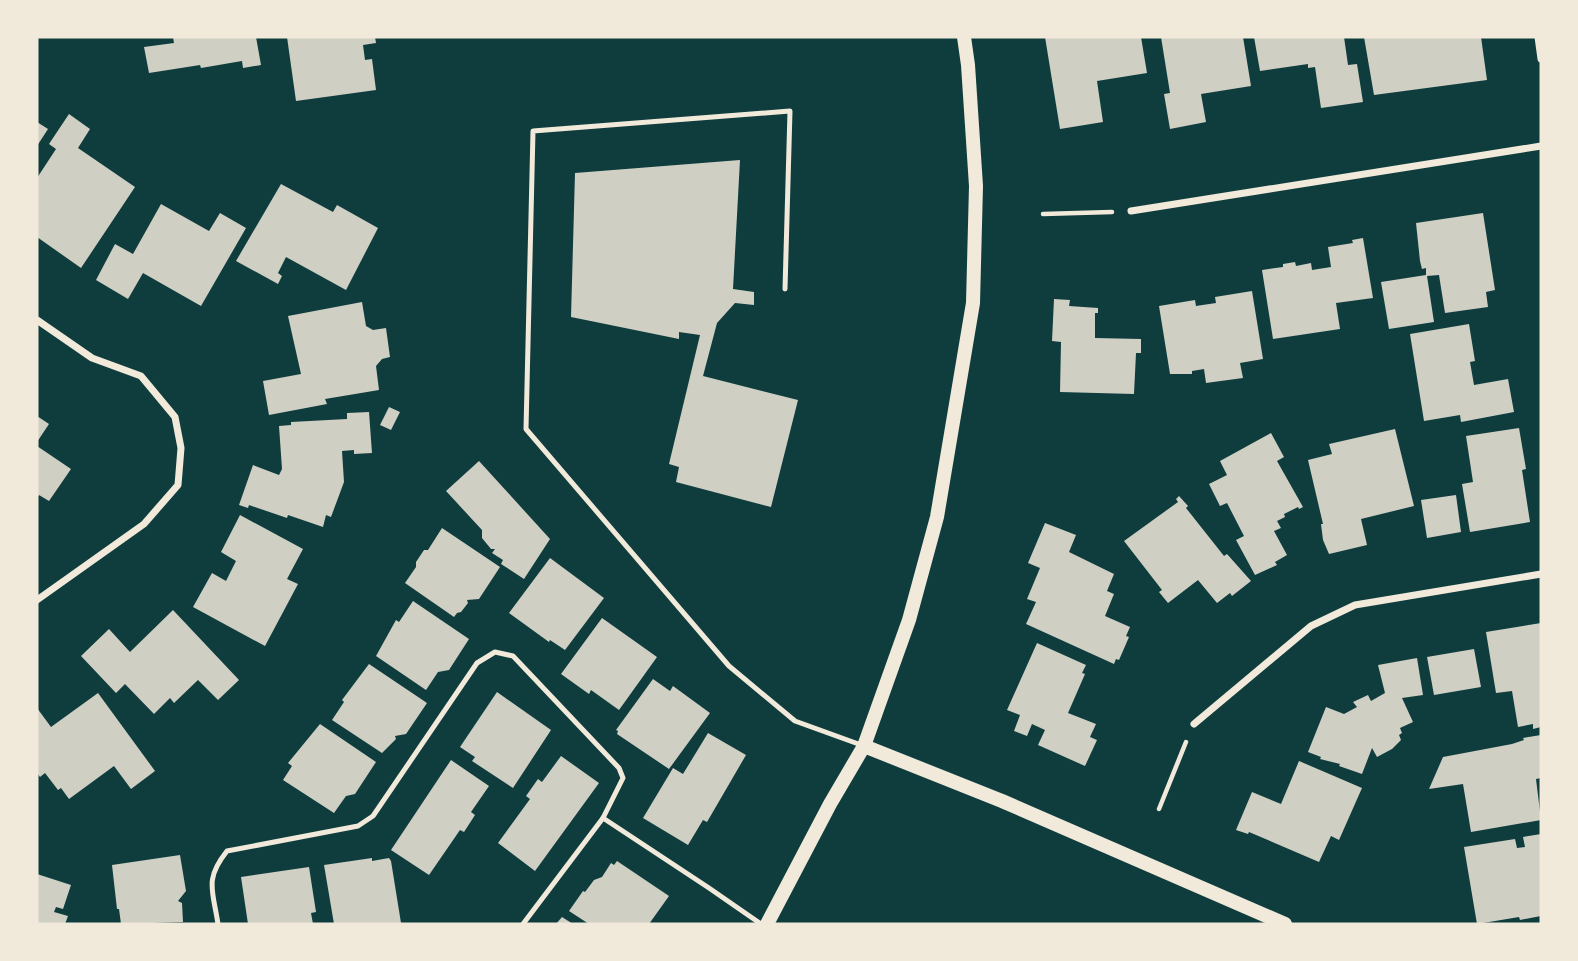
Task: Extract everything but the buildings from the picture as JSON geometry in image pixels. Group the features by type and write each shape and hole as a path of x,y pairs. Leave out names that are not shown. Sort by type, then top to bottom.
{"main road":[{"path":"767,924 830,804 864,746 909,620 937,517 971,317 976,186 964,37"},
{"path":"864,746 1002,801 1285,924"}],"street":[{"path":"1538,37 1541,59"},
{"path":"1130,211 1541,146"},
{"path":"37,320 92,358 141,376 175,417 181,448 178,485 144,524 37,600"},
{"path":"1194,724 1311,626 1355,605 1541,574"}],"lane":[{"path":"786,289 790,111 533,131 526,429 729,666 795,721 864,746"},
{"path":"218,924 211,878 227,851 358,827 373,816 477,663 495,652 513,656 619,768 623,778 603,818 523,924"},
{"path":"603,818 761,924"}],"path":[{"path":"1043,214 1130,211"},
{"path":"1159,810 1194,724"}]}
